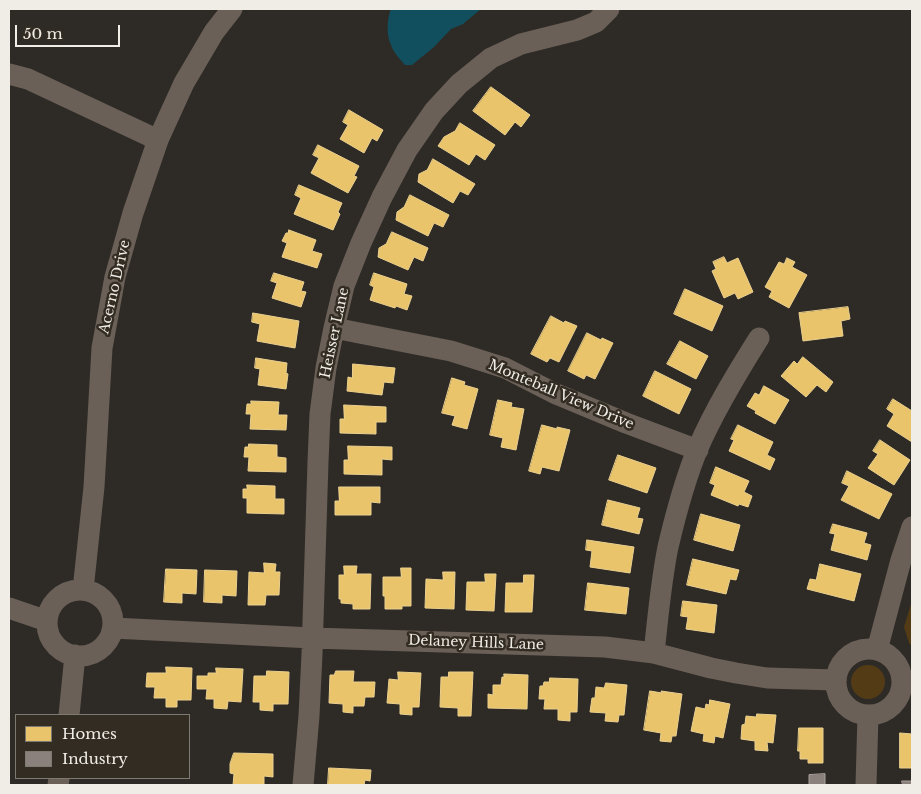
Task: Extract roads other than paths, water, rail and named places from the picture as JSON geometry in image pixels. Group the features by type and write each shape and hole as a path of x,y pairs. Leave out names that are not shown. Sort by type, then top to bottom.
{"street":[{"name":"Acerno Drive","path":"83,590 94,487 102,348 115,277 133,213 158,140 184,83 214,32 232,9"},
{"name":"Heisser Lane","path":"303,785 309,716 320,414 334,328 344,286 360,243 407,150 434,111 460,84 491,58 521,44 577,30 596,22 609,9"},
{"path":"9,74 28,79 158,140"},
{"name":"Monteball View Drive","path":"334,328 451,351 505,368 554,392 626,423 698,450"},
{"path":"654,652 662,584 676,513 698,450 726,393 759,338"},
{"path":"877,650 901,560 912,527"},
{"path":"83,590 97,595 104,601 110,609 113,618 113,628 105,645 90,654 79,656 59,649 52,641 48,632 47,621 49,610 56,600 65,593 83,590"},
{"path":"9,608 47,621"},
{"name":"Delaney Hills Lane","path":"113,628 312,638 604,647 654,652 711,668 767,678 836,680"},
{"path":"866,649 877,650 894,660 907,688 887,710 878,714 858,713 845,704 837,690 836,680 839,669 845,659 854,652 866,649"},
{"path":"69,714 75,655"},
{"path":"866,785 868,715"}],"water":[{"path":"391,9 481,9 463,24 451,29 434,47 412,65 405,65 393,50 389,41 388,27"}]}
